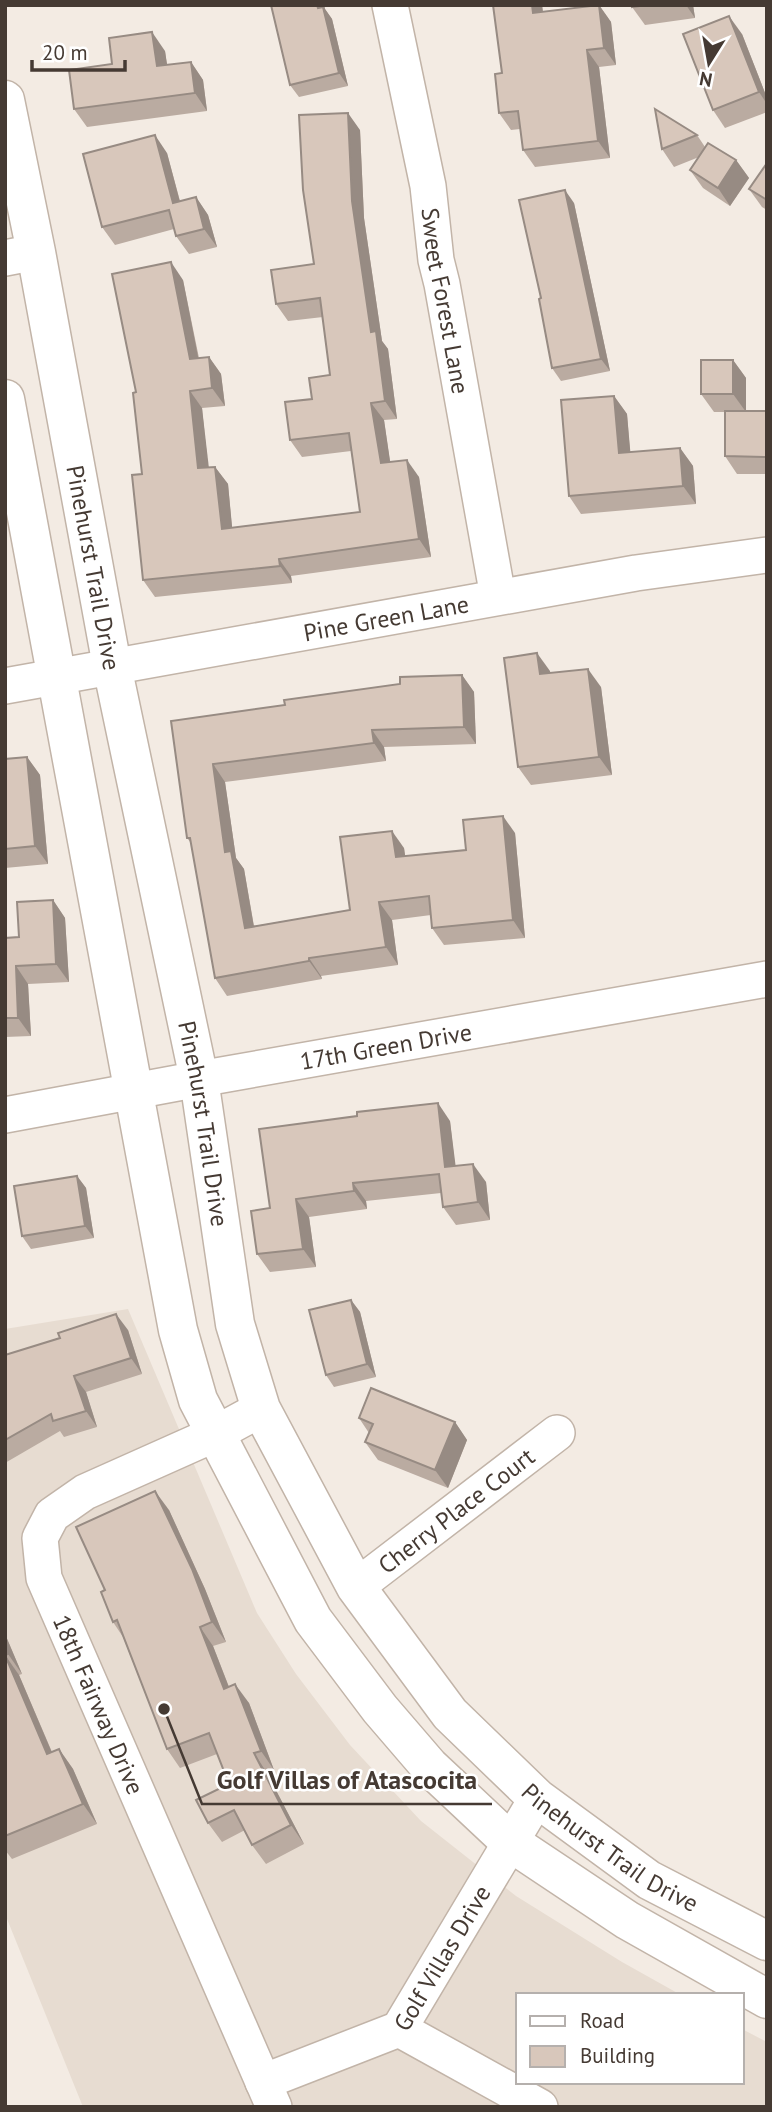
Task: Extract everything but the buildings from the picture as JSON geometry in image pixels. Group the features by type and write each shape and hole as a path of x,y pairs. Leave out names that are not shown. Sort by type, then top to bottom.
{"street":[{"name":"Sweet Forest Lane","path":"390,5 428,186 436,260 498,597"},
{"name":"Pinehurst Trail Drive","path":"5,100 21,255 112,666 199,1079 235,1324 261,1409 355,1587 450,1714 537,1798 649,1880 767,1941"},
{"name":"Pinehurst Trail Drive","path":"5,399 178,1330 198,1400 313,1620 380,1709 429,1766 510,1842 627,1920 767,1999"},
{"name":"Pine Green Lane","path":"5,686 636,573 767,555"},
{"name":"17th Green Drive","path":"5,1115 767,979"},
{"name":"18th Fairway Drive","path":"261,1409 215,1434 85,1492 52,1516 40,1538 44,1578 269,2095"},
{"name":"Cherry Place Court","path":"355,1587 557,1433"},
{"name":"Golf Villas Drive","path":"269,2095 399,2029 537,1798"},
{"path":"399,2029 540,2107"}],"shaded area":[{"path":"128,1309 257,1613 296,1674 350,1745 421,1821 516,1896 677,1993 516,1993 516,2084 744,2084 744,2030 767,2042 767,2107 83,2107 5,1914 5,1329"}],"place":[{"name":"Golf Villas of Atascocita","path":"164,1709"}]}
